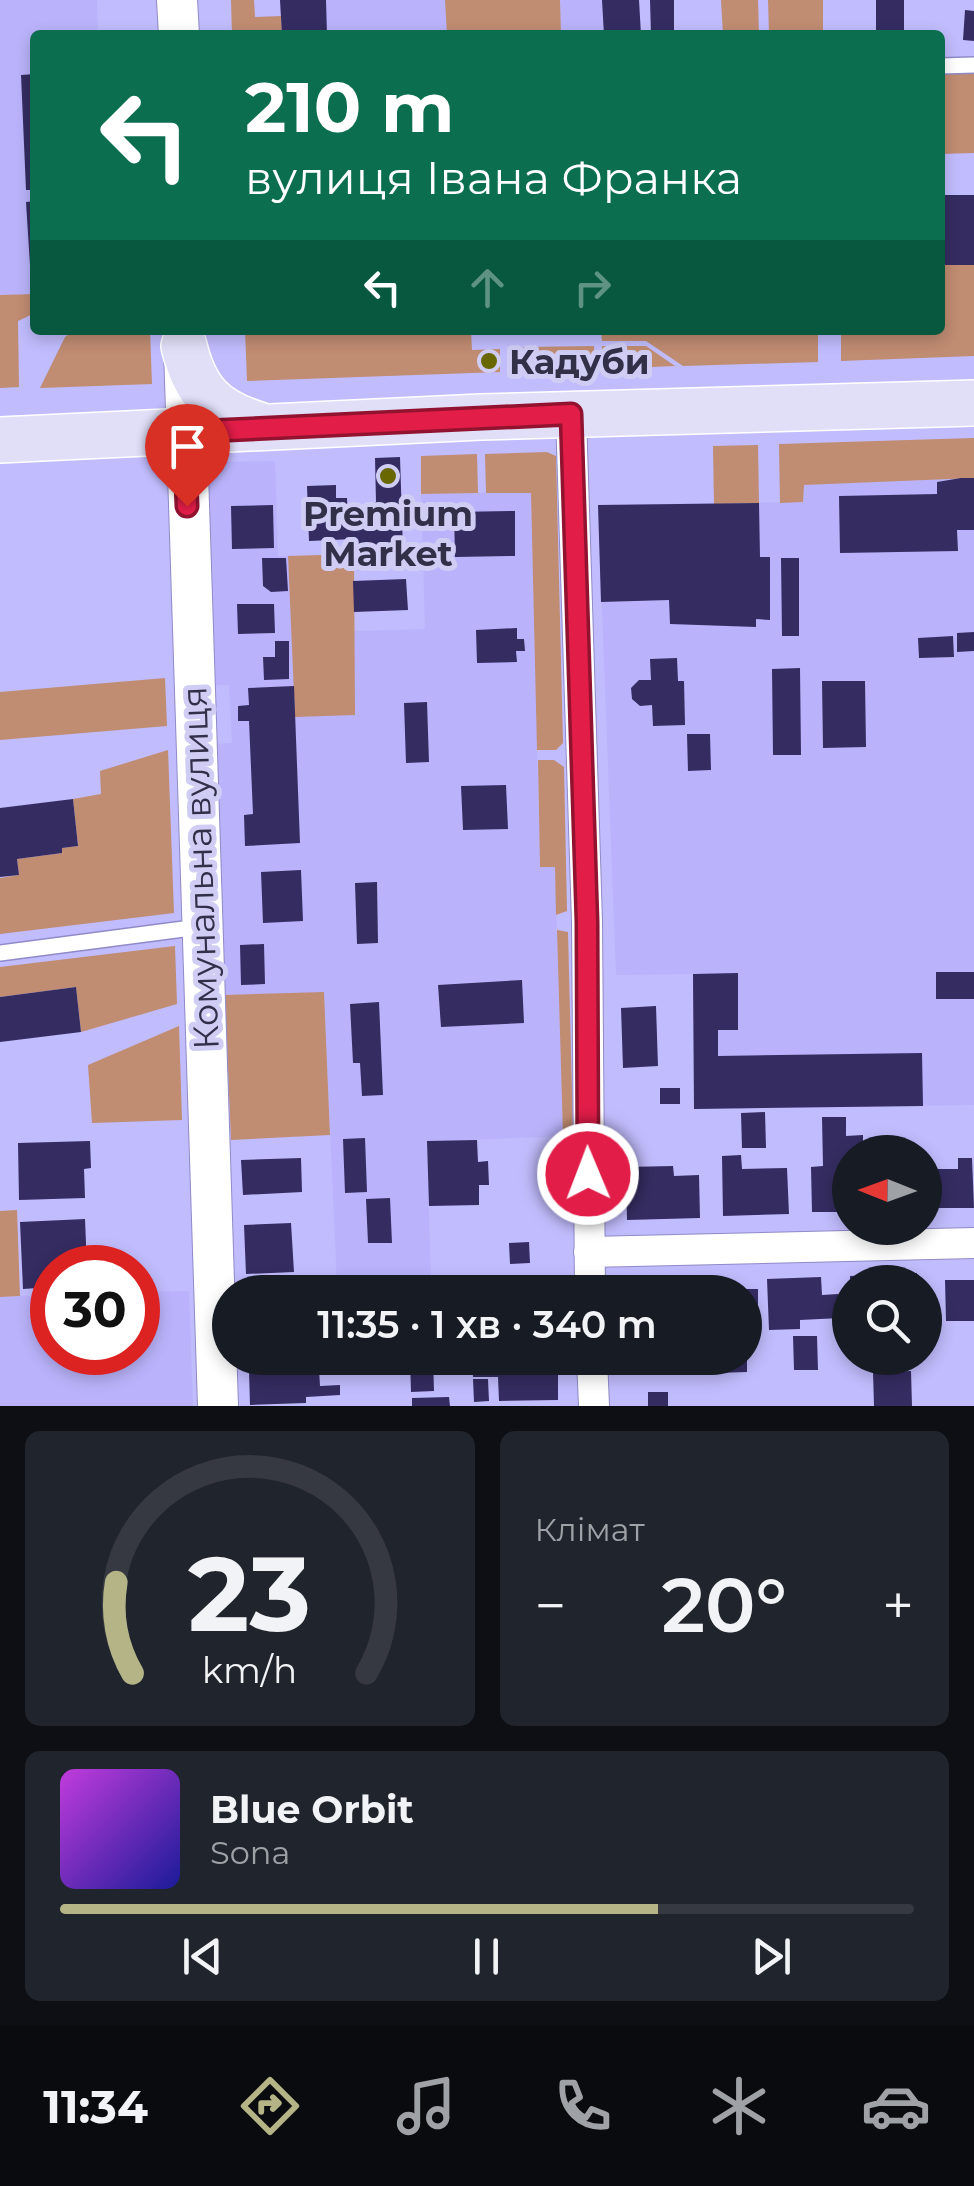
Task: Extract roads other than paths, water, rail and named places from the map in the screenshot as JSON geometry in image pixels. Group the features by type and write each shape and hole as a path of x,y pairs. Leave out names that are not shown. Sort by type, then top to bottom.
{"main road":[{"path":"177,0 178,30"},
{"path":"184,338 190,372 207,400 234,417 269,428"},
{"path":"109,436 154,414 172,388 184,338"},
{"name":"Комунальна вулиця","path":"184,338 218,1406"},
{"path":"0,440 571,414 974,403"}],"street":[{"path":"571,414 587,922 590,1275"},
{"path":"589,1252 974,1243"},
{"path":"593,1375 594,1406"}],"lane":[{"path":"945,66 974,65"},
{"path":"0,952 202,927"}],"place":[{"name":"Кадуби","path":"489,361"},
{"name":"Premium Market","path":"388,476"}]}
